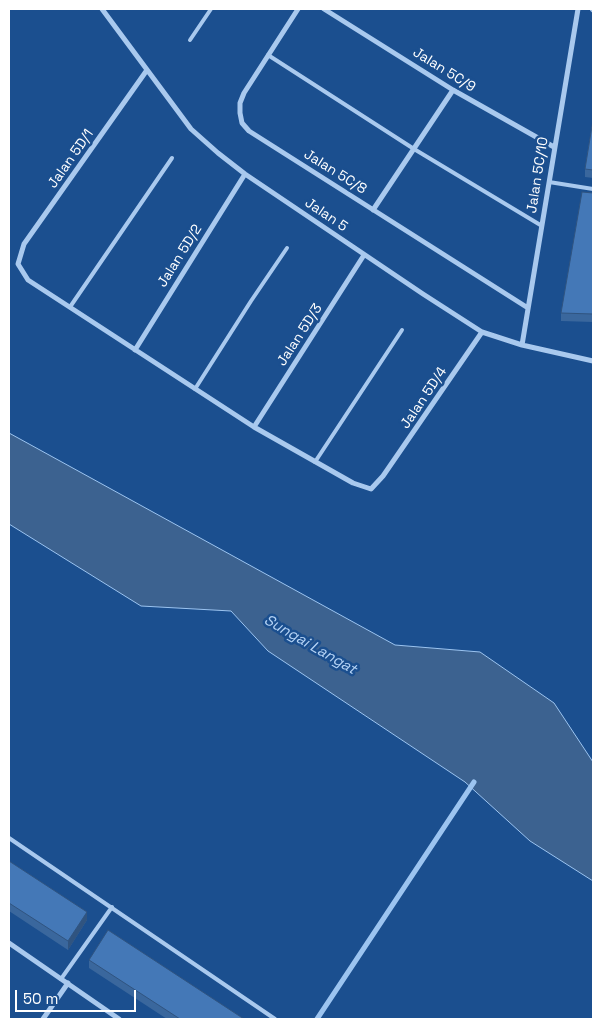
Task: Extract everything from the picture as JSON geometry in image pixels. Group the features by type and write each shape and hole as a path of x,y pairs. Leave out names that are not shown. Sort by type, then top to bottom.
{"street":[{"name":"Jalan 5","path":"102,9 191,128 218,153 245,174 482,332 522,345 593,361"},
{"name":"Jalan 5C/8","path":"298,9 244,93 240,103 242,123 250,131 528,308"},
{"name":"Jalan 5C/9","path":"324,9 453,90 554,147"},
{"name":"Jalan 5C/10","path":"522,345 578,9"},
{"name":"Jalan 5D/1","path":"70,307 28,280 18,264 24,244 147,70"},
{"path":"373,210 453,90"},
{"name":"Jalan 5D/2","path":"135,350 245,174"},
{"name":"Jalan 5D/3","path":"254,427 364,255"},
{"path":"70,307 254,427 315,462"},
{"name":"Jalan 5D/4","path":"315,462 353,483 371,488 383,476 482,332"},
{"path":"9,943 119,1019"},
{"path":"43,1019 68,983"}],"lane":[{"path":"190,40 211,9"},
{"path":"268,55 414,149 542,226"},
{"path":"70,307 172,158"},
{"path":"549,182 593,188"},
{"path":"196,389 251,301 287,248"},
{"path":"315,462 402,330"},
{"path":"9,838 275,1019"},
{"path":"61,979 112,907"}],"water":[{"name":"Sungai Langat","path":"9,433 395,645 480,652 554,703 593,762 593,881 530,841 465,782 268,651 231,611 141,606 9,524"}],"building":[{"path":"593,120 593,170 585,169"},
{"path":"582,192 593,193 593,314 561,313"},
{"path":"9,861 87,912 68,941 9,903"},
{"path":"108,930 244,1019 180,1019 89,960"}],"waterway":[{"path":"317,1019 474,782"}]}
